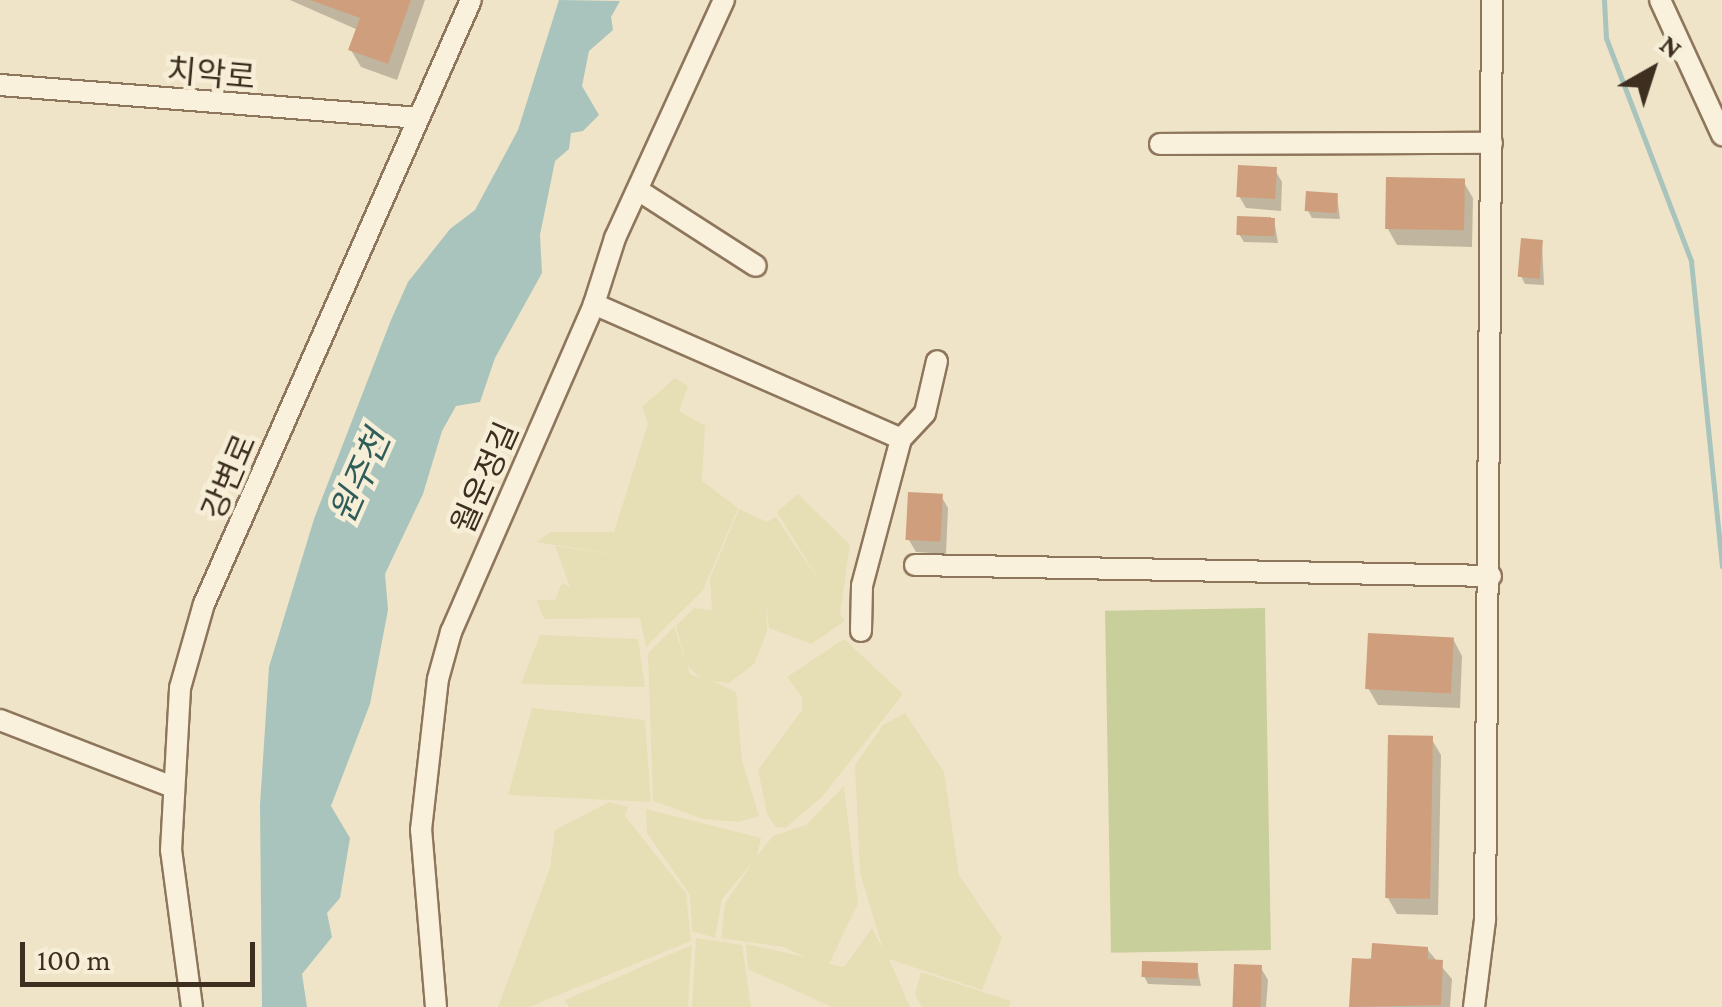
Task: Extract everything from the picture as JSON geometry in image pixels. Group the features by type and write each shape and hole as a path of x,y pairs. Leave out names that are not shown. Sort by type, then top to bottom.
{"street":[{"name":"강변로","path":"192,1007 171,850 180,688 204,604 471,0"},
{"name":"월운정길","path":"436,1007 420,830 438,679 451,632 594,304 638,190 724,0"},
{"path":"1474,1007 1485,920 1492,0"},
{"path":"1660,0 1722,135"},
{"name":"치악로","path":"0,85 417,118"},
{"path":"1160,144 1492,143"},
{"path":"638,190 756,266"},
{"path":"594,304 901,438"},
{"path":"861,631 862,586 901,438 925,413 937,362"},
{"path":"914,565 1490,576"},
{"path":"0,720 173,787"}],"shaded area":[{"path":"675,378 688,386 679,411 705,426 702,481 738,508 703,590 646,647 640,618 544,619 537,600 555,600 562,583 570,587 555,546 627,556 536,542 551,532 614,532 648,424 642,407"},
{"path":"798,494 850,545 840,614 845,621 811,644 769,628 766,605 767,632 754,664 729,683 712,681 736,692 742,761 759,816 739,822 703,819 653,801 648,653 674,627 686,662 676,626 694,608 712,610 710,578 739,509 767,522 776,517 820,582 777,512"},
{"path":"540,635 638,639 645,687 521,684"},
{"path":"844,639 903,694 822,797 785,828 776,827 767,814 758,770 802,710 802,697 787,677"},
{"path":"532,708 645,720 651,802 508,795"},
{"path":"905,713 944,772 959,875 1002,938 982,990 889,959 910,1007 832,1007 748,969 746,944 805,957 784,947 721,938 725,903 753,862 722,899 715,938 692,931 690,895 647,833 646,809 761,838 757,856 773,836 806,825 844,786 858,903 829,964 844,967 872,928 883,949 860,873 855,765 883,725"},
{"path":"609,802 628,807 625,816 686,893 691,941 529,1007 498,1007 550,868 555,830"},
{"path":"696,938 742,945 751,1007 692,1007"},
{"path":"692,945 688,1007 569,1007 565,1000"},
{"path":"921,972 1011,1001 1009,1007 922,1007 915,994"}],"green space":[{"path":"1265,608 1271,950 1111,953 1105,611"}],"water":[{"name":"원주천","path":"559,0 620,1 611,17 613,30 589,51 582,86 599,115 583,131 571,133 569,149 555,161 540,235 542,273 495,358 480,402 456,406 442,431 423,494 385,574 388,610 370,704 331,806 350,838 340,898 327,913 332,937 302,974 307,1007 262,1007 260,805 269,667 314,519 391,320 408,282 450,229 475,210 518,130"}],"building":[{"path":"310,0 411,0 388,64 348,50 360,18"},
{"path":"1238,165 1277,167 1275,199 1236,197"},
{"path":"1386,177 1465,178 1464,230 1385,229"},
{"path":"1306,191 1338,193 1337,213 1305,211"},
{"path":"1237,216 1275,217 1274,236 1236,235"},
{"path":"1521,238 1543,240 1540,279 1518,277"},
{"path":"908,492 943,494 940,542 905,540"},
{"path":"1368,633 1454,638 1451,693 1365,689"},
{"path":"1388,735 1433,736 1430,899 1385,898"},
{"path":"1372,943 1428,947 1428,959 1443,960 1441,1005 1349,1007 1352,958 1371,959"},
{"path":"1142,961 1198,963 1197,979 1141,977"},
{"path":"1234,964 1262,965 1261,1007 1232,1007"}],"waterway":[{"path":"1604,0 1606,38 1691,261 1722,566"}]}
